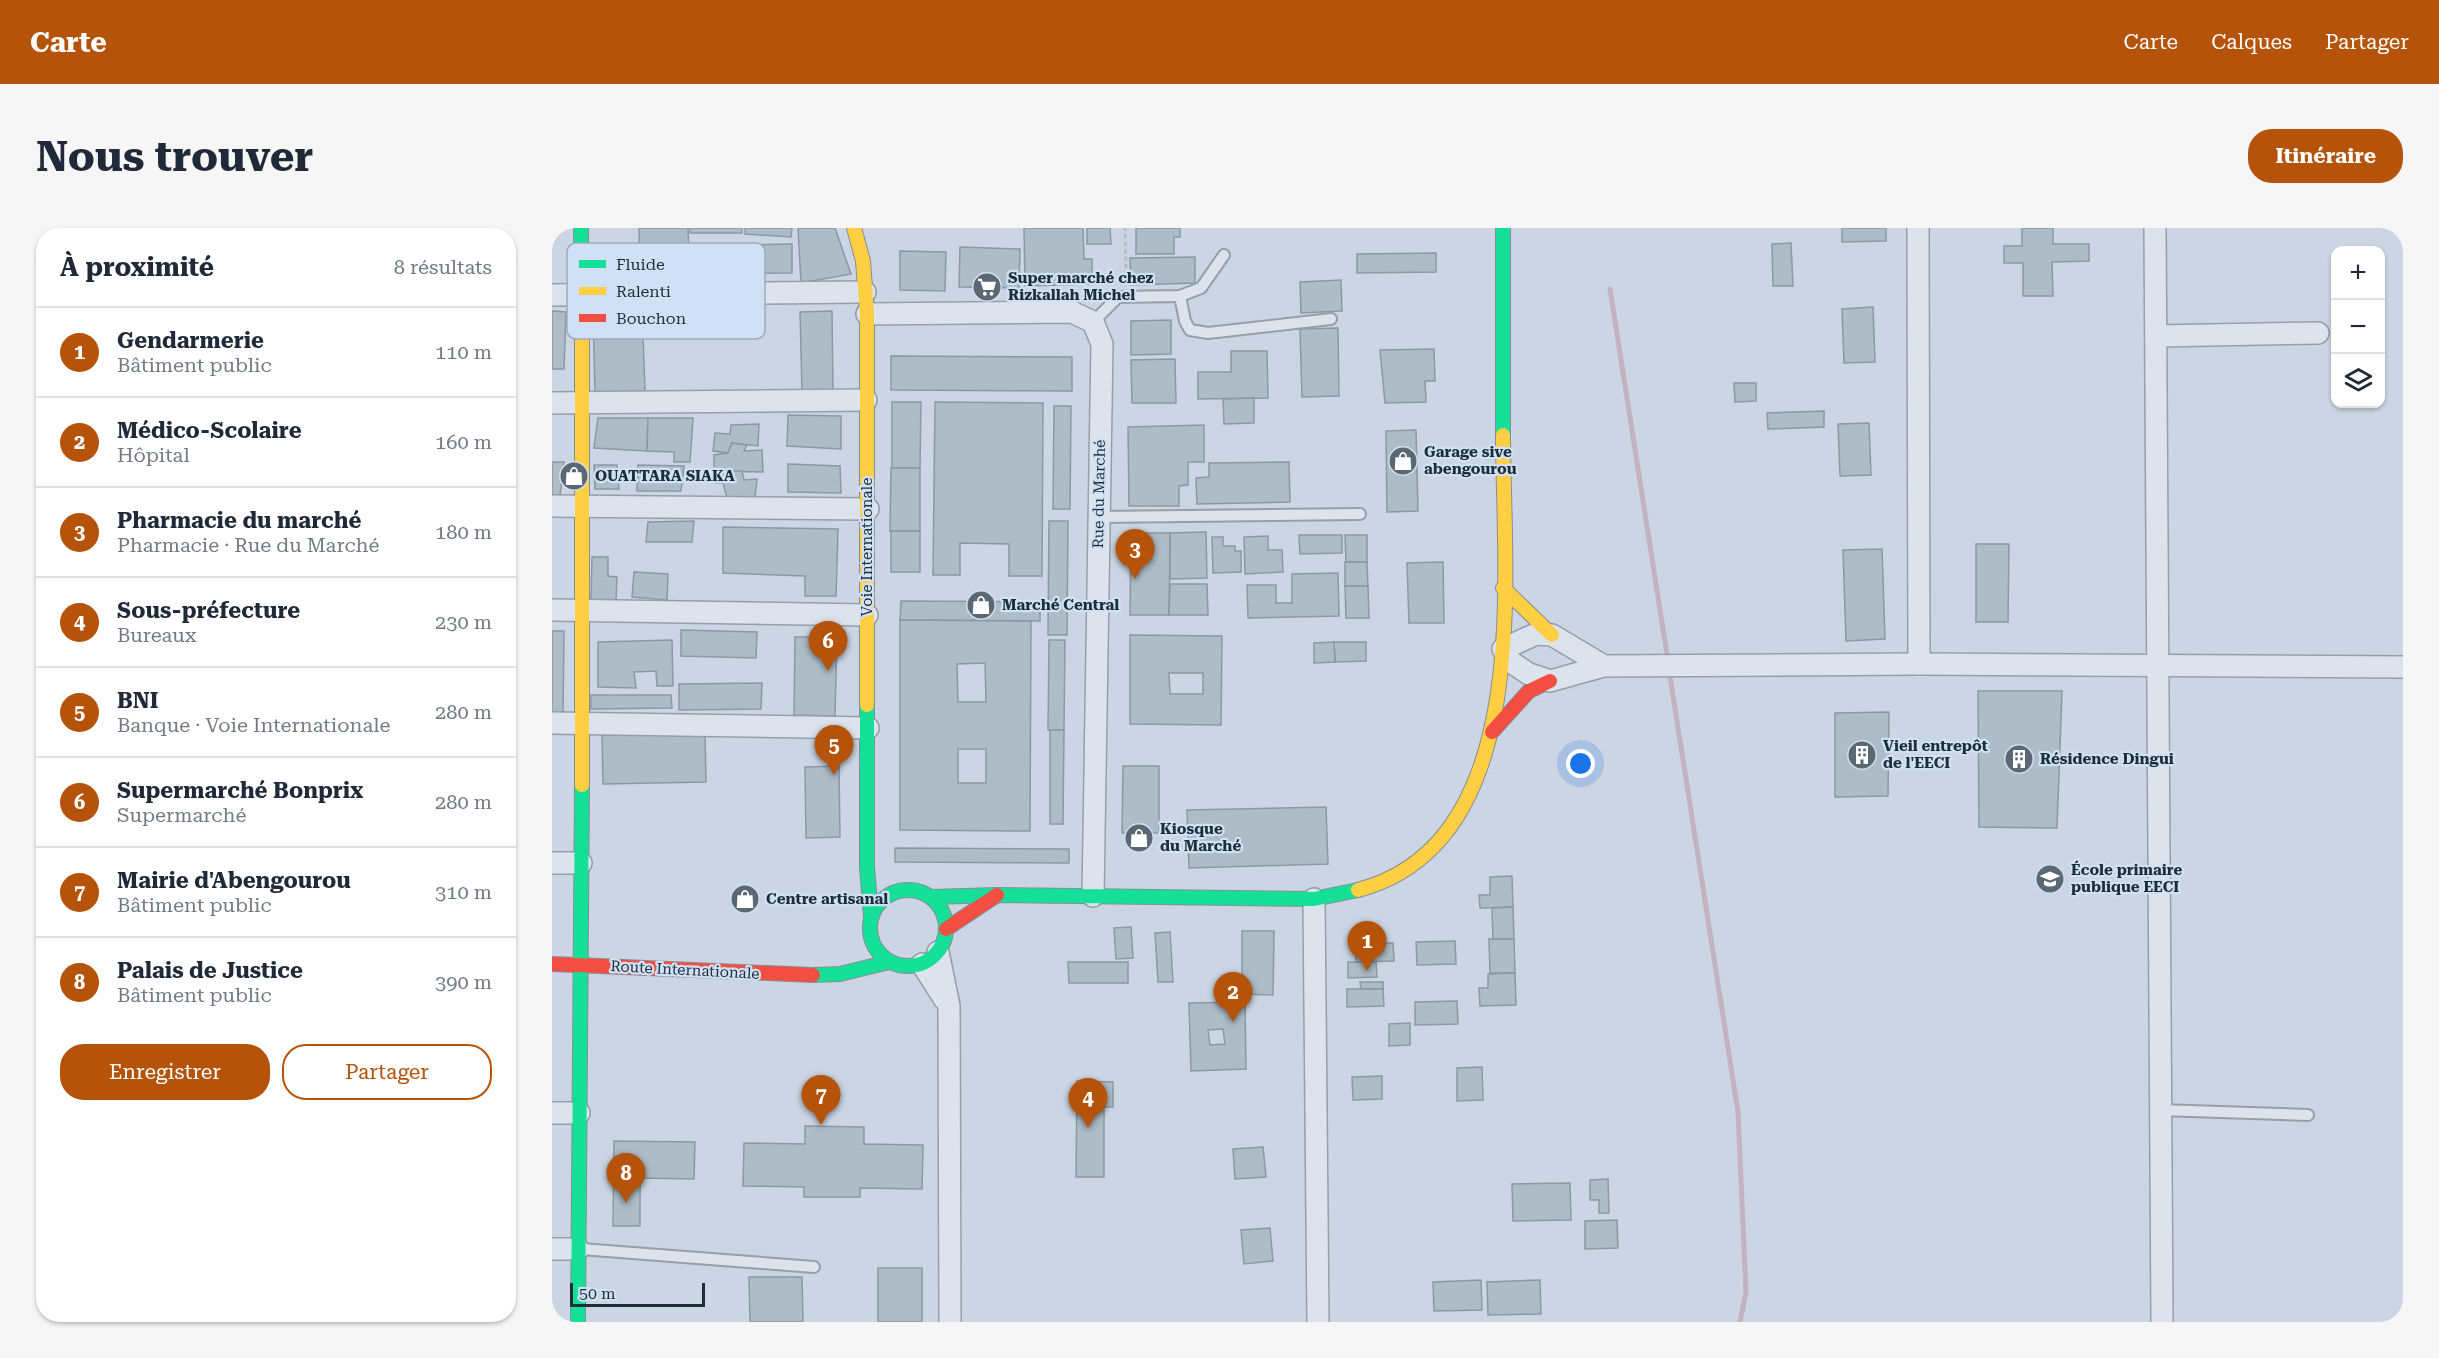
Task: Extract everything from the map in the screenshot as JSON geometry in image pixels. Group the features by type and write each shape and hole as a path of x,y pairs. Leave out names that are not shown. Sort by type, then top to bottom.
{"street":[{"path":"581,228 581,243"},
{"name":"Voie Internationale","path":"854,228 863,261 867,314 867,867 871,916"},
{"path":"997,895 946,929 930,958 911,967 889,962 880,955 870,934 871,916 878,903 889,894 911,889 932,897 997,895 1314,899 1362,890 1400,876 1431,851 1452,820 1476,775 1492,732 1503,649 1503,228"},
{"path":"1918,228 1919,664"},
{"path":"2155,228 2162,1322"},
{"path":"765,293 866,292"},
{"path":"867,314 1072,312 1092,322"},
{"name":"Rue du Marché","path":"1092,322 1102,344 1093,896"},
{"path":"2157,336 2318,333"},
{"path":"578,1322 583,610 582,339"},
{"path":"552,404 866,400"},
{"path":"552,506 868,509"},
{"path":"1503,588 1552,635 1604,666"},
{"path":"552,610 867,615"},
{"path":"1503,649 1536,634 1552,635"},
{"path":"1503,649 1511,663 1529,674 1550,681"},
{"path":"1492,732 1529,691 1550,681 1604,666 1919,664 2403,667"},
{"path":"552,723 868,728"},
{"path":"552,863 581,863"},
{"path":"867,867 889,894"},
{"path":"932,897 940,906 946,929"},
{"path":"1314,899 1318,1322"},
{"path":"856,946 870,934"},
{"path":"818,975 841,958"},
{"path":"930,958 949,1006 950,1322"},
{"name":"Route Internationale","path":"552,964 818,975 840,974 889,962"},
{"path":"552,1113 579,1113"},
{"path":"552,1249 578,1249"}],"lane":[{"path":"1092,322 1118,297 1180,296 1201,288 1224,255"},
{"path":"1180,296 1185,321 1190,330 1208,333 1331,319"},
{"path":"1099,517 1360,514"},
{"path":"2160,1110 2308,1115"},
{"path":"578,1249 814,1266"}],"path":[{"path":"1118,297 1125,269 1125,228"}],"building":[{"path":"639,228 688,228 689,243 639,243"},
{"path":"690,228 742,228 742,233 690,233"},
{"path":"745,228 792,228 791,237 745,234"},
{"path":"798,228 835,228 851,274 801,283"},
{"path":"1024,228 1083,228 1084,259 1092,259 1092,284 1025,286"},
{"path":"1087,228 1110,228 1111,244 1087,244"},
{"path":"1136,228 1180,228 1180,237 1174,237 1174,254 1136,254"},
{"path":"1842,228 1886,228 1886,241 1842,242"},
{"path":"2022,228 2053,228 2053,244 2089,244 2089,261 2052,262 2053,296 2023,296 2023,263 2004,263 2004,246 2022,246"},
{"path":"1791,243 1793,286 1773,286 1772,244"},
{"path":"792,244 792,273 765,273 765,245"},
{"path":"960,247 1020,249 1019,288 959,287"},
{"path":"900,251 946,252 945,291 900,290"},
{"path":"1436,253 1436,272 1357,273 1357,254"},
{"path":"1195,257 1195,283 1131,285 1130,258"},
{"path":"1341,280 1342,311 1301,313 1300,282"},
{"path":"1873,307 1875,362 1844,363 1842,309"},
{"path":"552,311 566,312 564,369 552,369"},
{"path":"832,311 833,391 802,392 800,312"},
{"path":"1171,320 1171,354 1131,355 1131,321"},
{"path":"1338,328 1339,396 1302,397 1300,329"},
{"path":"594,339 643,339 645,391 595,392"},
{"path":"1434,349 1435,381 1425,381 1426,402 1385,403 1380,350"},
{"path":"1231,351 1267,351 1268,398 1198,399 1198,372 1231,372"},
{"path":"891,356 1072,357 1072,391 891,390"},
{"path":"1175,359 1176,403 1132,403 1131,360"},
{"path":"1734,383 1756,383 1756,401 1735,402"},
{"path":"1254,398 1254,423 1224,424 1223,399"},
{"path":"892,402 921,402 920,468 892,468"},
{"path":"935,402 1043,403 1042,576 1009,576 1009,544 960,543 960,575 933,575"},
{"path":"1054,406 1071,406 1070,509 1053,509"},
{"path":"1824,411 1824,427 1768,429 1767,413"},
{"path":"788,415 841,416 841,449 787,446"},
{"path":"598,418 648,418 647,451 594,448"},
{"path":"648,418 693,418 690,462 674,462 674,452 647,451"},
{"path":"1869,423 1871,475 1840,476 1838,424"},
{"path":"759,424 758,446 732,443 728,453 713,451 715,433 730,434 731,425"},
{"path":"1204,425 1204,462 1188,462 1188,485 1179,486 1179,506 1129,506 1128,427"},
{"path":"1416,430 1418,511 1387,512 1386,431"},
{"path":"732,443 747,445 744,451 762,450 763,472 714,471 714,455 728,453"},
{"path":"552,462 564,462 560,496 552,496"},
{"path":"1289,462 1290,502 1197,504 1196,478 1209,477 1209,463"},
{"path":"788,464 840,466 841,493 788,492"},
{"path":"594,465 617,465 619,489 595,489"},
{"path":"638,465 684,466 681,491 637,491"},
{"path":"891,468 920,468 920,531 890,531"},
{"path":"714,471 742,471 744,480 757,479 755,497 727,498 723,483 716,483"},
{"path":"694,521 692,542 646,542 648,522"},
{"path":"1049,521 1068,521 1067,635 1048,635"},
{"path":"723,527 838,529 836,596 805,596 805,576 723,573"},
{"path":"891,531 920,531 920,572 891,572"},
{"path":"1206,532 1207,578 1170,579 1170,533"},
{"path":"1131,533 1170,533 1169,615 1130,615"},
{"path":"1299,535 1342,535 1342,553 1300,554"},
{"path":"1345,535 1367,535 1367,562 1346,562"},
{"path":"1268,536 1268,550 1282,550 1283,572 1245,574 1244,537"},
{"path":"1212,537 1223,537 1223,546 1235,546 1235,551 1241,551 1241,572 1213,573"},
{"path":"1976,544 2009,544 2008,622 1976,622"},
{"path":"1882,549 1885,639 1846,641 1843,550"},
{"path":"592,557 608,557 608,576 617,577 616,600 591,601"},
{"path":"1345,562 1367,562 1368,586 1345,586"},
{"path":"1443,562 1444,623 1409,623 1407,563"},
{"path":"634,572 668,574 667,600 632,597"},
{"path":"1338,573 1339,616 1248,618 1247,585 1276,585 1276,603 1292,603 1292,574"},
{"path":"1170,584 1207,584 1208,615 1169,615"},
{"path":"1345,586 1368,586 1369,618 1346,618"},
{"path":"901,601 1040,602 1040,621 900,620"},
{"path":"900,620 1031,621 1030,831 900,830","holes":["985,663 986,702 958,702 957,664","958,749 986,749 986,783 958,783"]},
{"path":"681,630 757,632 756,658 681,656"},
{"path":"552,631 564,631 563,714 552,713"},
{"path":"1130,635 1222,636 1221,725 1130,724","holes":["1169,673 1203,673 1203,694 1170,694"]},
{"path":"795,637 837,637 835,716 794,715"},
{"path":"672,640 673,686 657,686 656,671 634,672 636,688 598,687 598,642"},
{"path":"1049,640 1065,640 1064,730 1048,730"},
{"path":"1334,642 1366,642 1366,661 1335,662"},
{"path":"1334,642 1335,662 1314,663 1314,643"},
{"path":"762,683 761,709 679,710 679,684"},
{"name":"Résidence Dingui","path":"1978,691 2062,691 2057,828 1979,827"},
{"path":"591,695 671,695 672,708 591,709"},
{"name":"Vieil entrepôt de l'EECI","path":"1889,712 1888,796 1835,797 1835,713"},
{"path":"1050,730 1064,730 1063,824 1050,824"},
{"path":"705,733 706,782 603,784 602,735"},
{"path":"839,766 840,837 806,838 805,767"},
{"path":"1123,766 1159,766 1159,833 1122,833"},
{"path":"1326,807 1328,864 1189,868 1187,810"},
{"path":"895,848 1069,849 1069,863 895,862"},
{"path":"1512,876 1513,907 1480,908 1479,895 1490,895 1490,877"},
{"path":"1513,907 1514,939 1493,939 1492,908"},
{"path":"1131,927 1133,958 1116,959 1114,928"},
{"path":"1242,931 1274,931 1273,995 1242,994"},
{"path":"1170,932 1173,982 1158,982 1155,933"},
{"path":"1489,939 1514,939 1515,973 1490,973"},
{"path":"1455,941 1456,964 1417,965 1416,942"},
{"path":"1355,943 1393,943 1394,961 1356,962"},
{"path":"1068,962 1128,962 1128,983 1069,983"},
{"path":"1348,962 1376,962 1377,977 1348,978"},
{"path":"1515,973 1516,1005 1480,1006 1479,988 1488,988 1488,974"},
{"path":"1360,982 1383,982 1383,989 1361,989"},
{"path":"1347,989 1383,989 1384,1006 1347,1007"},
{"path":"1457,1001 1458,1024 1415,1025 1415,1002"},
{"path":"1245,1002 1246,1069 1191,1071 1189,1003","holes":["1223,1029 1225,1044 1210,1045 1208,1030"]},
{"path":"1410,1023 1410,1045 1389,1046 1389,1024"},
{"path":"1482,1067 1483,1100 1457,1101 1457,1068"},
{"path":"1382,1076 1382,1099 1353,1100 1352,1077"},
{"path":"1077,1081 1113,1082 1113,1107 1104,1107 1104,1177 1076,1177"},
{"path":"805,1126 864,1127 864,1144 923,1145 922,1189 860,1188 860,1197 804,1197 804,1187 743,1186 744,1143 805,1144"},
{"path":"614,1141 695,1142 694,1179 640,1178 640,1226 613,1226"},
{"path":"1263,1147 1266,1177 1235,1179 1233,1149"},
{"path":"1608,1179 1609,1213 1599,1213 1599,1200 1590,1200 1590,1180"},
{"path":"1570,1183 1571,1220 1513,1221 1512,1184"},
{"path":"1617,1220 1618,1248 1585,1249 1585,1221"},
{"path":"1270,1228 1273,1261 1244,1264 1241,1230"},
{"path":"878,1268 922,1268 922,1322 878,1322"},
{"path":"749,1277 802,1277 803,1322 750,1322"},
{"path":"1481,1280 1482,1310 1434,1311 1433,1282"},
{"path":"1540,1280 1541,1314 1488,1315 1487,1282"}],"waterway":[{"path":"1610,289 1668,661"},
{"path":"1669,670 1738,1112 1746,1292 1740,1322"}],"traffic: fast":[{"path":"581,228 581,243"},
{"path":"1503,228 1503,435"},
{"path":"867,705 867,867 871,916"},
{"path":"578,1322 582,785"},
{"path":"901,890 915,890 929,896 940,907 946,921 946,928 943,943 935,955 915,966 901,966 887,960 876,949 870,935 870,921 876,907 887,896 901,890"},
{"path":"932,897 997,895 1314,899 1358,890"},
{"path":"813,975 840,974 889,962"}],"traffic: slow":[{"path":"854,228 863,261 867,314 867,705"},
{"path":"582,339 582,785"},
{"path":"1358,890 1415,863 1456,819 1482,762 1497,697 1504,628 1503,435"},
{"path":"1503,588 1552,635"}],"traffic: jam":[{"path":"1492,732 1529,691 1550,681"},
{"path":"946,929 997,895"},
{"path":"552,964 813,975"}],"place":[{"name":"Super marché chez Rizkallah Michel","path":"987,287"},
{"name":"Garage sive abengourou","path":"1403,461"},
{"name":"OUATTARA SIAKA","path":"574,476"},
{"name":"Pharmacie du marché","path":"1135,579"},
{"name":"Marché Central","path":"981,605"},
{"name":"Supermarché Bonprix","path":"828,671"},
{"name":"Vieil entrepôt de l'EECI","path":"1862,755"},
{"name":"Résidence Dingui","path":"2019,759"},
{"name":"BNI","path":"834,775"},
{"name":"Kiosque du Marché","path":"1139,838"},
{"name":"École primaire publique EECI","path":"2050,879"},
{"name":"Centre artisanal","path":"745,899"},
{"name":"Gendarmerie","path":"1367,971"},
{"name":"Médico-Scolaire","path":"1233,1022"},
{"name":"Mairie d'Abengourou","path":"821,1125"},
{"name":"Sous-préfecture","path":"1088,1128"},
{"name":"Palais de Justice","path":"626,1203"}]}
